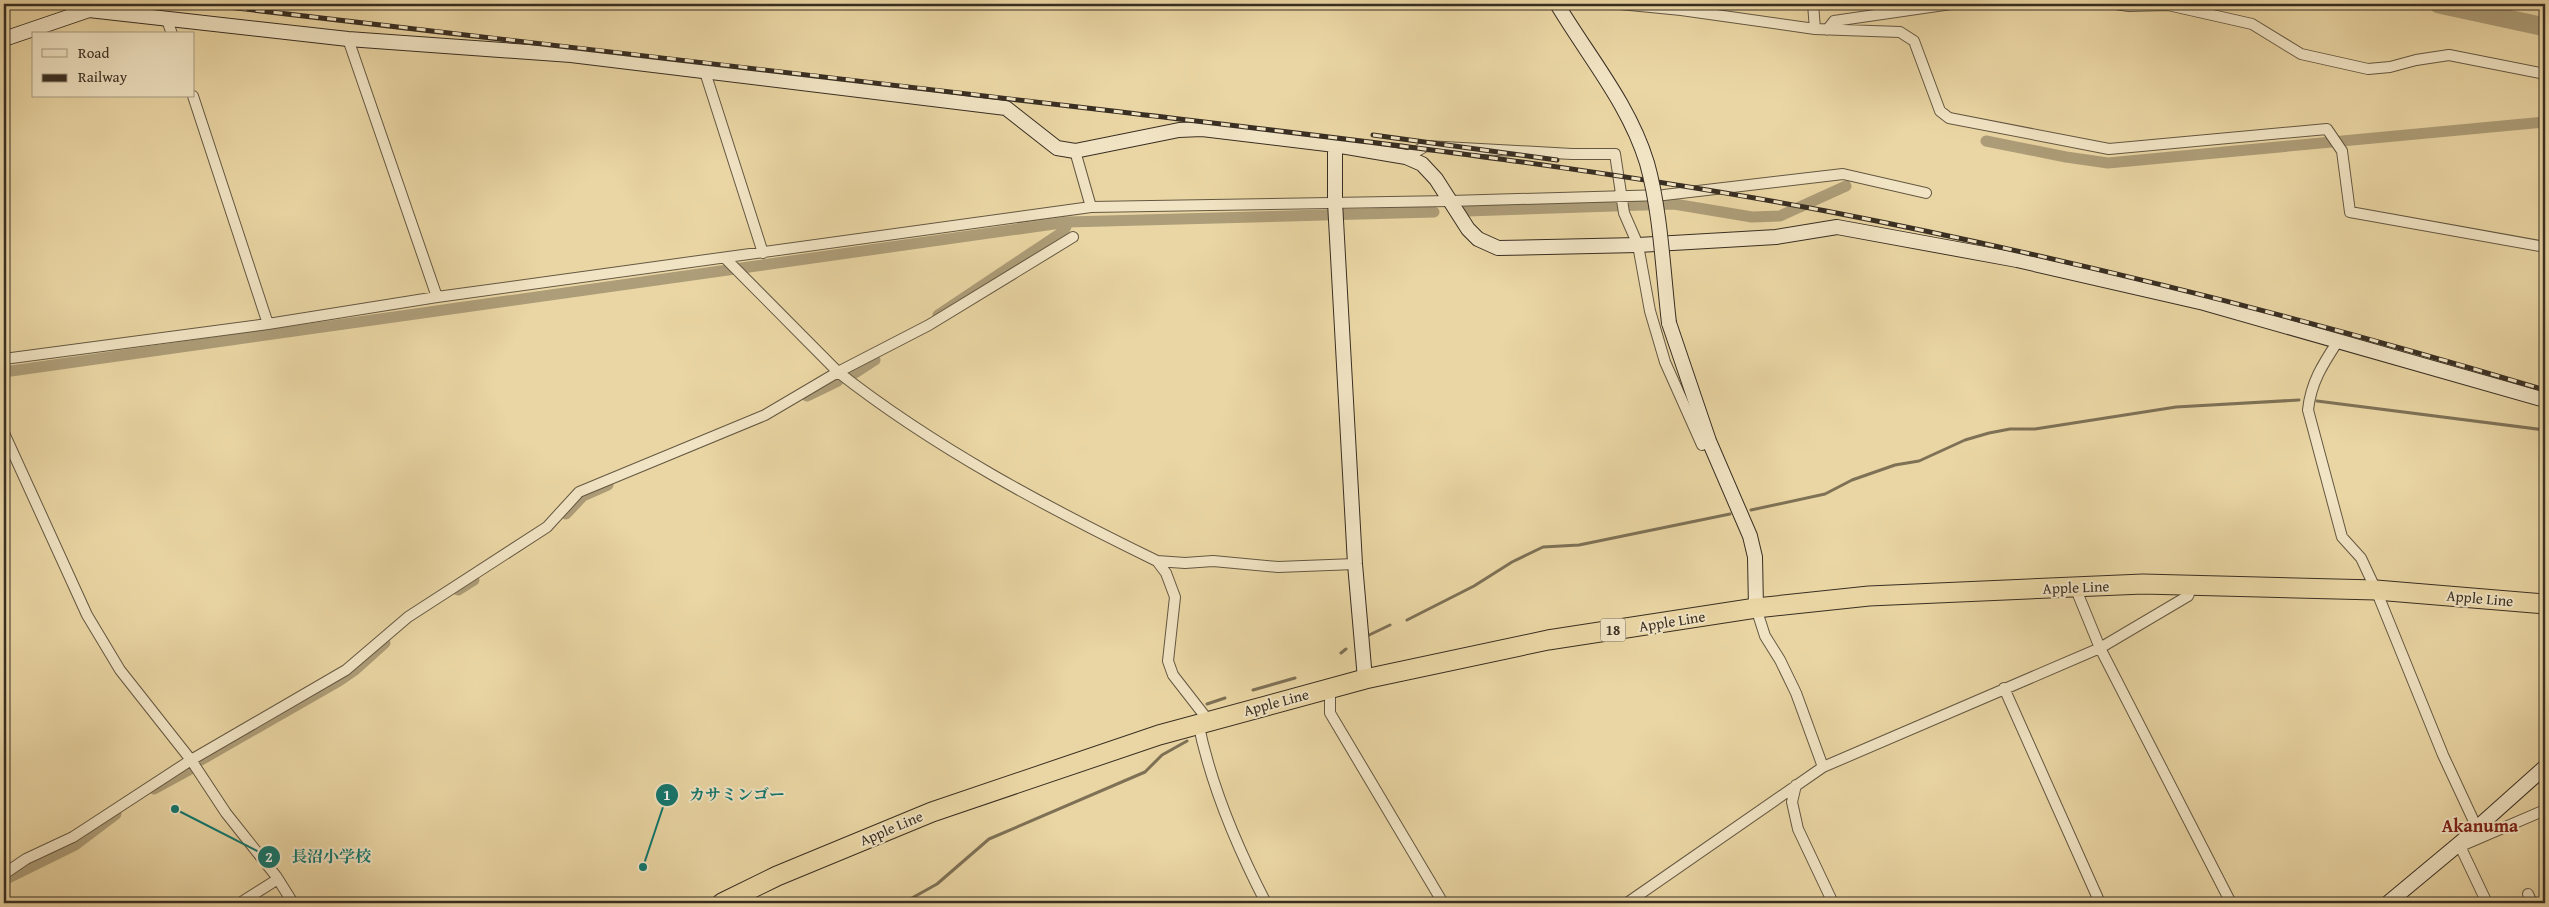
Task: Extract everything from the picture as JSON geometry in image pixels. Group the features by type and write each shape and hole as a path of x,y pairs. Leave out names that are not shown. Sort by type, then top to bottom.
{"highway":[{"name":"Apple Line","path":"722,903 777,876 932,812 1203,721 1365,679 1548,640 1756,608 1870,596 2075,586 2193,584 2376,590 2545,604"}],"street":[{"path":"1557,4 1620,101 1646,163 1654,200 1669,323 1710,441 1750,536 1755,557 1756,608 1765,636 1780,660 1796,693 1823,767"},
{"path":"1620,4 1815,29 1900,32 1914,40 1940,111 1949,118 2110,149 2327,130 2342,151 2350,212 2545,247"},
{"path":"1813,4 1815,29"},
{"path":"1827,30 1834,20 1951,4"},
{"path":"2116,4 2168,5 2252,24 2301,54 2368,69 2390,67 2416,60 2449,55 2545,74"},
{"path":"4,39 89,10 348,39 571,55 1006,108 1057,148 1075,151 1178,130 1202,129 1335,145 1406,157 1422,164 1436,179 1468,230 1478,239 1498,248 1638,245 1776,237 1837,227 1920,240 2036,264 2204,303 2545,400"},
{"path":"167,20 171,32"},
{"path":"348,39 437,298"},
{"path":"704,72 763,252"},
{"path":"194,98 268,324"},
{"path":"1335,145 1335,205 1355,564 1365,679"},
{"path":"1406,157 1426,146 1572,154 1615,154 1624,198 1624,213 1638,245 1650,311 1665,362 1702,445 1710,441"},
{"path":"1075,151 1091,207"},
{"path":"4,359 268,324 437,298 727,261 763,252 1091,207 1335,205 1624,198 1843,174 1926,193"},
{"path":"4,874 26,859 73,837 191,760 346,670 408,617 547,527 579,492 765,415 838,372 929,325 1073,237"},
{"path":"727,261 838,372 944,444 1072,520 1156,561 1185,563 1214,560 1278,567 1355,564"},
{"path":"2338,341 2316,374 2310,394 2308,410 2342,537 2361,558 2376,590 2443,755 2477,828"},
{"path":"4,433 33,492 87,615 120,670 191,760 226,813 278,879 293,903"},
{"path":"1156,561 1166,573 1175,597 1168,661 1173,675 1203,721 1203,746 1244,862 1266,903"},
{"path":"1627,903 1823,767 2100,648 2188,596 2193,584"},
{"path":"2075,586 2100,648 2231,903"},
{"path":"1330,688 1330,713 1443,903"},
{"path":"2004,688 2100,903"},
{"path":"2388,903 2456,847 2545,767"},
{"path":"1796,785 1792,802 1798,829 1833,903"},
{"path":"2456,847 2545,810"},
{"path":"2456,847 2488,903"},
{"path":"240,903 278,879"}],"waterway":[{"path":"2439,4 2545,27"},
{"path":"1986,141 2066,157 2108,163 2545,122"},
{"path":"1467,211 1674,204 1752,217 1780,216 1846,186"},
{"path":"4,372 1068,222 1434,212"},
{"path":"938,315 1064,231 1068,222"},
{"path":"852,375 875,360"},
{"path":"807,396 838,381"},
{"path":"1751,510 1825,494 1852,480 1895,465 1919,461 1965,440 1989,433 2010,429 2035,429 2176,407 2299,400"},
{"path":"2317,401 2545,430"},
{"path":"566,514 583,496 608,485"},
{"path":"1407,620 1474,586 1512,562 1543,547 1579,545 1730,514"},
{"path":"458,590 474,580"},
{"path":"1365,637 1390,625"},
{"path":"201,760 339,681 355,670 385,643"},
{"path":"1341,653 1346,649"},
{"path":"1253,690 1295,678"},
{"path":"1207,704 1225,698"},
{"path":"903,903 937,884 989,839 1145,772 1162,755 1187,741"},
{"path":"154,789 189,770"},
{"path":"4,880 75,845 116,814"}],"railway":[{"path":"202,4 1376,143 1647,180 1917,229 2098,270 2278,315 2545,390"},
{"path":"1373,135 1557,160"}],"place":[{"name":"長沼小学校","path":"175,809"},
{"name":"カサミンゴー","path":"643,867"}],"district":[{"name":"Akanuma","path":"2480,825"}]}
